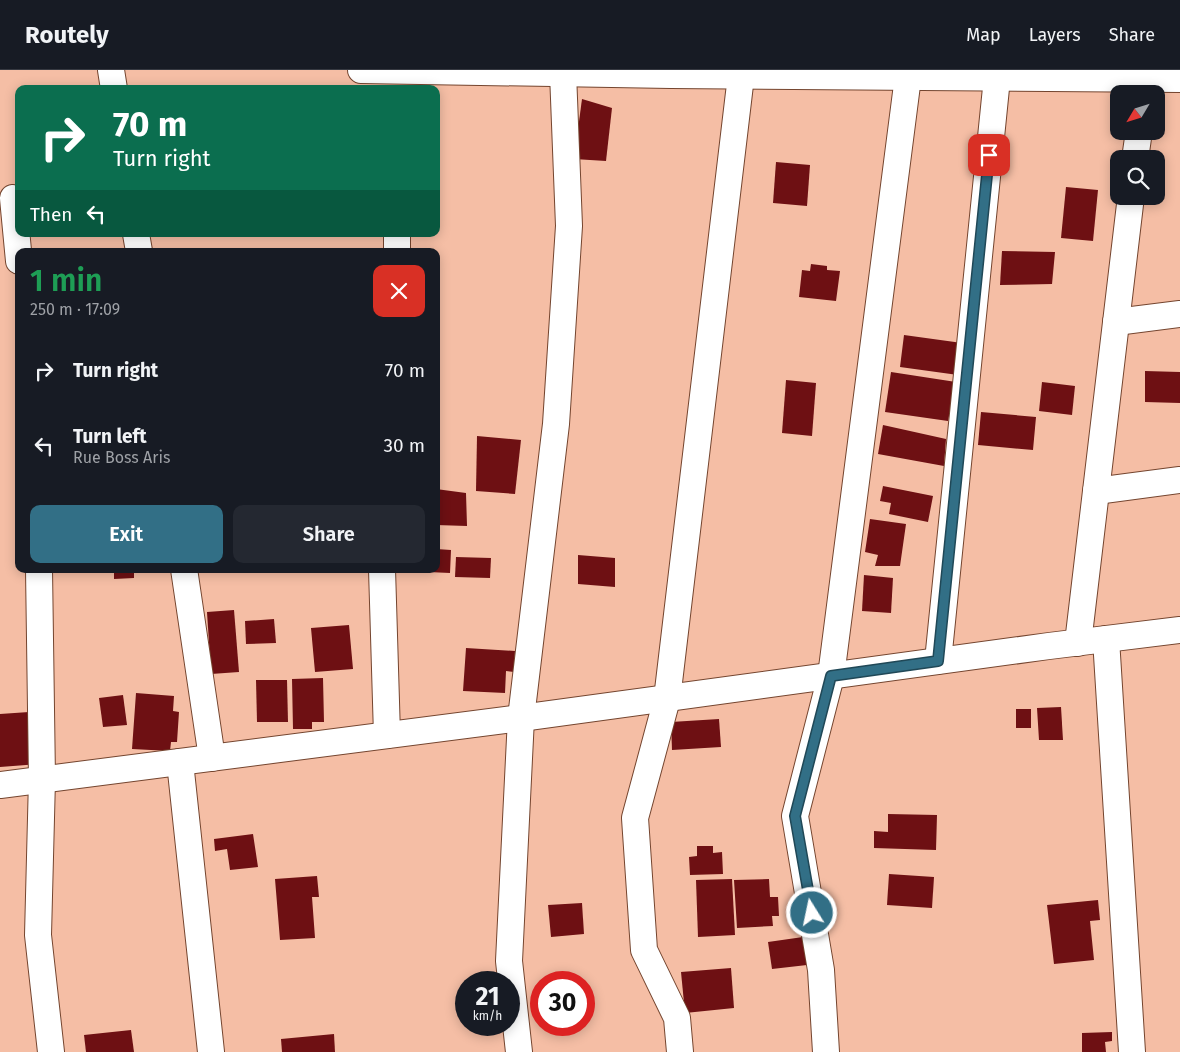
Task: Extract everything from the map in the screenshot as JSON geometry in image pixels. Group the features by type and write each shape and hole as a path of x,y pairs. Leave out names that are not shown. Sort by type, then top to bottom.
{"street":[{"path":"111,70 113,85"},
{"path":"361,70 402,80 462,71 629,72 741,76 782,73 908,77 951,74 997,78 1101,74 1140,85"},
{"path":"518,1052 509,961 521,718 556,424 569,236 563,73"},
{"path":"680,1052 677,1018 644,950 635,818 667,699 741,76"},
{"path":"826,1052 821,970 795,816 831,676 908,77"},
{"path":"938,661 997,78"},
{"path":"1149,85 1180,79"},
{"path":"14,198 15,211"},
{"path":"1078,643 1130,205"},
{"path":"1116,322 1180,314"},
{"path":"1096,491 1180,480"},
{"path":"39,573 42,779 38,935 51,1052"},
{"path":"185,573 212,758"},
{"path":"382,573 388,735"},
{"path":"0,785 667,699 938,661 1180,630"},
{"path":"1106,639 1132,1052"},
{"path":"180,762 211,1052"}],"building":[{"path":"582,99 612,108 606,161 574,159"},
{"path":"776,162 810,165 807,206 773,203"},
{"path":"1066,187 1098,190 1093,241 1061,238"},
{"path":"1002,251 1055,252 1052,284 1000,285"},
{"path":"811,264 827,266 827,270 840,271 836,301 799,297 802,270 810,271"},
{"path":"904,335 962,343 958,375 900,367"},
{"path":"1145,371 1180,372 1180,403 1145,402"},
{"path":"891,372 956,382 948,421 885,412"},
{"path":"786,380 816,383 812,436 782,433"},
{"path":"1042,382 1075,386 1072,415 1039,411"},
{"path":"981,412 1036,417 1033,450 978,445"},
{"path":"883,425 946,439 944,466 878,454"},
{"path":"477,436 521,440 515,494 476,491"},
{"path":"883,486 933,496 928,522 889,514 891,503 880,501"},
{"path":"440,490 466,493 467,526 440,525"},
{"path":"870,519 906,524 900,566 875,566 878,555 865,552"},
{"path":"440,549 451,550 450,573 440,573"},
{"path":"578,555 615,558 615,587 578,584"},
{"path":"456,557 491,558 490,578 455,577"},
{"path":"114,573 134,573 134,578 114,579"},
{"path":"864,575 893,578 891,613 862,611"},
{"path":"234,610 239,672 211,674 207,612"},
{"path":"274,619 276,643 246,644 245,621"},
{"path":"349,625 353,669 315,672 311,628"},
{"path":"466,648 515,651 514,672 506,671 505,693 463,691"},
{"path":"323,678 324,722 312,722 312,729 293,729 292,679"},
{"path":"256,680 287,680 288,722 257,722"},
{"path":"136,693 174,696 173,711 179,712 177,742 171,742 170,751 132,749"},
{"path":"123,695 127,725 103,727 99,698"},
{"path":"1061,707 1063,740 1039,740 1037,708"},
{"path":"1016,709 1031,709 1031,728 1016,728"},
{"path":"29,712 39,764 0,767 0,714"},
{"path":"719,719 721,747 672,750 671,722"},
{"path":"888,814 937,815 936,850 874,848 874,831 888,832"},
{"path":"253,834 258,867 230,870 227,849 215,851 214,839"},
{"path":"697,846 713,846 713,853 722,852 723,874 690,875 689,857 697,856"},
{"path":"889,874 934,877 932,908 887,905"},
{"path":"317,876 319,897 312,897 315,938 280,940 275,879"},
{"path":"732,879 735,935 698,937 696,880"},
{"path":"769,879 770,897 778,897 779,916 772,916 773,926 737,928 734,880"},
{"path":"1098,900 1100,920 1090,921 1094,960 1054,964 1047,905"},
{"path":"582,903 584,934 551,937 548,905"},
{"path":"803,937 807,965 772,969 768,942"},
{"path":"731,968 734,1008 685,1013 681,972"},
{"path":"131,1030 134,1052 86,1052 84,1035"},
{"path":"1112,1032 1112,1041 1105,1042 1106,1052 1082,1052 1082,1033"},
{"path":"334,1034 335,1052 282,1052 281,1039"}],"route":[{"path":"812,913 795,816 831,676 938,661 989,155"}]}
